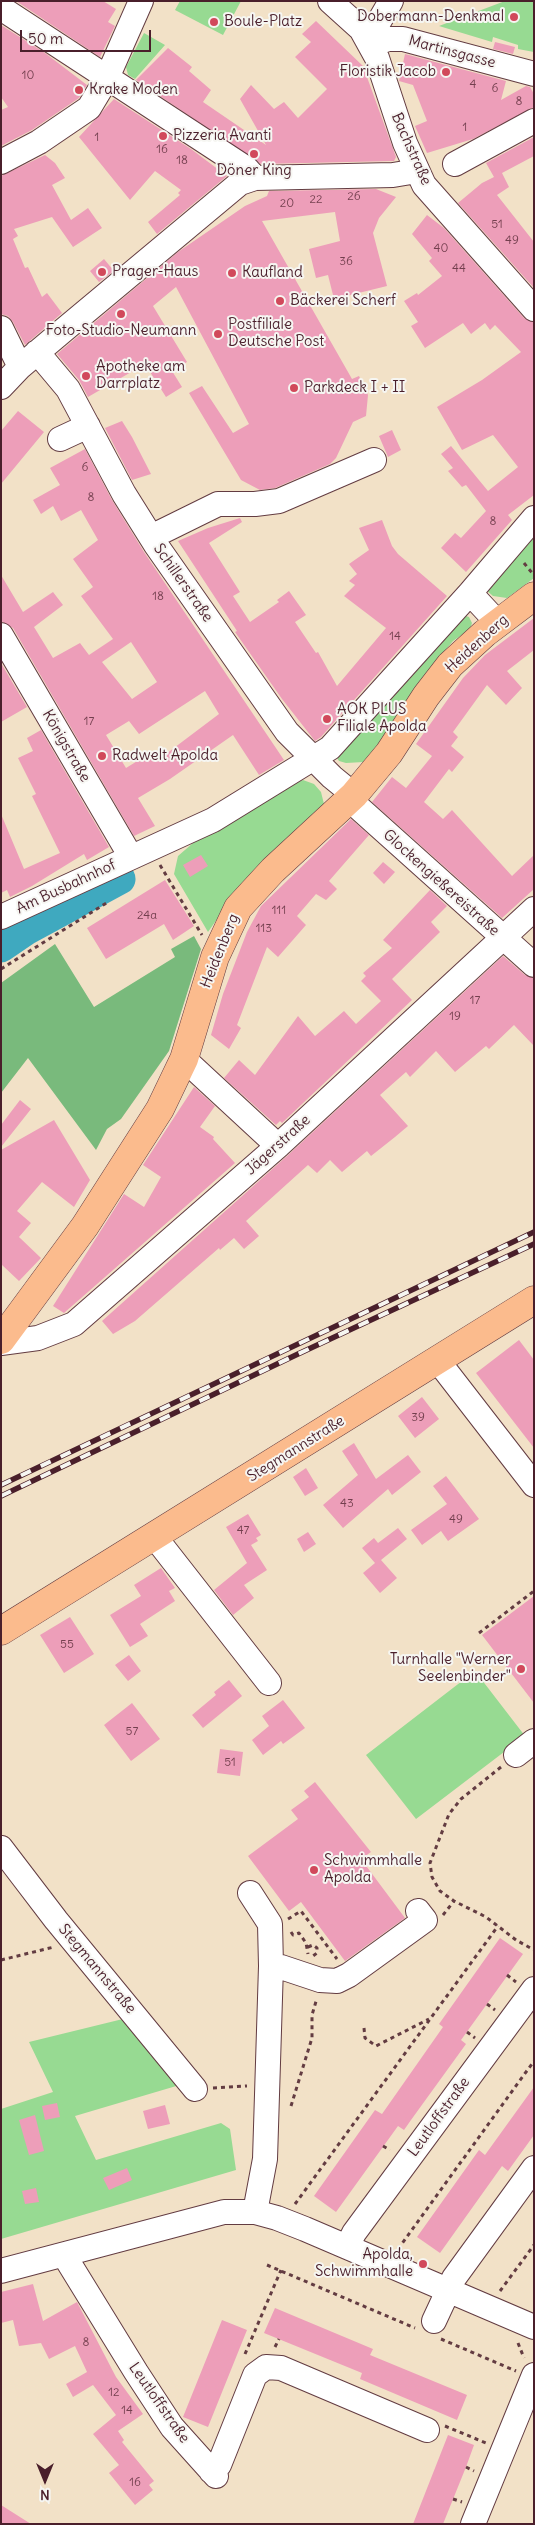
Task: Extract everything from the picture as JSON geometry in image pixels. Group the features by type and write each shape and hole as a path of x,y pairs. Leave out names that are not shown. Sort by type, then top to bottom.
{"main road":[{"name":"Heidenberg","path":"1,1342 85,1226 160,1109 184,1059 215,956 238,908 273,870 352,797 389,753 426,696 450,665 498,623 534,596"},
{"name":"Stegmannstraße","path":"1,1631 438,1362 534,1300"}],"street":[{"name":"Bachstraße","path":"330,1 361,30 370,45 417,171 433,195 534,308"},
{"path":"370,45 377,25 391,1"},
{"path":"1,162 38,142 89,108 107,78 141,6"},
{"path":"1,8 248,169 255,178"},
{"name":"Martinsgasse","path":"370,45 388,39 403,39 534,74"},
{"path":"455,164 534,121"},
{"path":"1,387 29,360 240,183 255,178 394,174 417,171"},
{"name":"Schillerstraße","path":"1,328 29,360 68,389 124,494 151,537 287,732 352,797"},
{"path":"60,439 88,426"},
{"path":"151,537 218,504 255,504 279,501 374,460"},
{"path":"140,852 213,820 314,760 330,748 470,594 534,518"},
{"path":"470,594 498,623"},
{"name":"Königstraße","path":"1,635 140,852"},
{"name":"Glockengießereistraße","path":"352,797 502,938 534,965"},
{"name":"Am Busbahnhof","path":"1,917 140,852"},
{"name":"Jägerstraße","path":"1,1342 38,1338 74,1324 278,1146 534,908"},
{"path":"184,1059 278,1146"},
{"path":"438,1362 534,1485"},
{"path":"154,1536 270,1684"},
{"name":"Stegmannstraße","path":"1,1848 73,1940 195,2089"},
{"path":"250,1893 270,1924 271,1966 265,2159 254,2212"},
{"path":"271,1966 281,1967 320,1980 337,1981 350,1975 425,1920 418,1911"},
{"name":"Leutloffstraße","path":"347,2248 354,2233 534,1989"},
{"path":"430,2329 454,2278 534,2168"},
{"path":"1,2271 224,2212 254,2212 277,2218 534,2327"},
{"name":"Leutloffstraße","path":"64,2254 172,2427 213,2473 219,2465 255,2375 266,2367 282,2368 427,2430"},
{"path":"473,2524 533,2376"}],"path":[{"path":"524,563 534,575"},
{"path":"140,852 215,956"},
{"path":"1,969 108,902"},
{"path":"479,1633 534,1591"},
{"path":"525,1748 461,1799 449,1814 430,1863 432,1877 440,1891 454,1902 486,1917 534,1950"},
{"path":"284,1922 300,1910 350,1975"},
{"path":"290,2210 498,1926"},
{"path":"299,1933 308,1947 307,1954 312,1956 317,1953 316,1947"},
{"path":"1,1960 51,1948 73,1940"},
{"path":"308,1947 313,1945 316,1947 324,1942"},
{"path":"291,2106 312,2038 312,2014 320,1980"},
{"path":"364,2028 365,2038 376,2046 430,2019"},
{"path":"394,2254 534,2061"},
{"path":"195,2089 266,2085"},
{"path":"496,2297 534,2245"},
{"path":"267,2265 430,2329 533,2376"},
{"path":"245,2354 281,2270"},
{"path":"427,2430 436,2423 503,2450"}],"green space":[{"name":"Boule-Platz","path":"180,1 241,1 223,35 175,10"},
{"path":"505,1 534,1 534,52 518,49 518,45 493,37 492,42 439,26"},
{"path":"144,33 165,45 135,79 128,75 126,67"},
{"path":"534,526 534,578 507,598 493,596 486,590"},
{"path":"463,615 469,617 472,623 470,629 453,641 426,673 392,734 364,762 346,763 339,761 337,758"},
{"path":"303,780 314,784 321,792 324,804 234,895 208,932 174,874 178,856 193,843 283,789"},
{"path":"194,936 201,949 169,1051 121,1119 107,1129 96,1150 28,1058 1,1093 1,983 55,944 94,1007 175,957 171,949"},
{"path":"475,1671 525,1736 416,1819 366,1755"},
{"path":"131,2017 183,2084 75,2116 96,2160 221,2123 230,2129 236,2170 1,2239 1,2109 53,2092 29,2042"}],"building":[{"path":"16,1 103,1 116,9 108,22 115,26 100,57"},
{"path":"316,21 363,66 396,157 394,161 261,164 136,80 168,48 192,67 189,71 211,90 203,102 266,145 240,99 251,85 274,109 284,102 298,118 327,89 295,57 311,42 302,34"},
{"path":"1,25 45,53 87,85 79,98 32,130 1,146 1,110 8,107 1,97"},
{"path":"495,42 515,47 513,54 493,49"},
{"path":"405,54 506,81 501,100 526,86 530,87 534,94 534,107 473,139 427,153 415,126 427,121 413,85 399,81"},
{"path":"114,99 191,149 227,176 157,234 148,222 180,195 178,193 181,190 155,171 130,200 79,137"},
{"path":"534,137 534,156 502,173 509,187 497,195 534,242 534,288 458,203 482,183 494,177 486,163"},
{"path":"45,155 55,163 65,178 52,185 71,220 88,208 102,228 73,247 52,217 14,229 18,236 13,239 25,268 28,267 42,297 47,293 62,313 25,345 13,322 8,316 1,314 1,176"},
{"path":"376,189 396,197 379,218 373,233 387,286 334,299 328,275 316,278 309,249 340,241 335,212 262,221 352,379 359,376 368,395 366,416 353,422 336,458 330,464 275,488 260,490 241,480 189,393 202,386 233,433 249,424 176,287 153,306 187,362 172,371 182,387 166,397 145,364 88,397 79,380 57,354 178,252 245,206 267,196 269,191"},
{"path":"427,215 444,228 524,318 534,322 534,495 508,515 512,520 466,572 441,548 455,533 461,538 486,511 466,485 462,487 448,471 453,468 441,454 451,446 488,491 518,467 493,435 462,450 437,407 482,380 521,352 495,325 490,330 485,323 471,334 463,323 425,348 411,326 418,322 404,301 417,293 418,295 442,276 429,261 432,258 412,234"},
{"name":"Prager-Haus","path":"104,259 114,271 99,282 90,271"},
{"path":"18,411 44,432 1,484 1,431"},
{"path":"122,421 151,474 132,480 105,428"},
{"path":"392,430 401,450 388,457 379,436"},
{"path":"85,449 112,500 144,552 284,760 259,775 233,735 170,779 138,798 155,826 134,836 13,628 1,621 1,575 23,612 53,592 63,605 34,627 53,658 80,643 89,655 113,639 81,596 93,587 73,559 98,540 81,510 61,521 53,506 41,514 33,500 60,485 50,468","holes":["131,642 157,682 132,699 102,662","205,691 219,714 158,760 152,752 126,768 106,735 129,721 139,734"]},
{"path":"240,518 242,522 209,543 240,592 233,596 250,622 279,602 277,600 289,591 306,615 295,622 316,653 318,652 337,686 386,628 344,596 355,585 349,581 357,574 349,564 369,550 359,528 382,520 392,546 398,554 447,596 321,737 315,741 282,699 235,632 237,631 178,541 208,528"},
{"path":"534,618 534,650 507,671 522,688 506,705 487,685 453,732 458,737 451,746 464,757 452,772 449,769 424,802 443,819 452,810 512,876 534,855 534,889 502,918 372,802 392,777 406,788 432,756 416,744 463,678 485,655"},
{"path":"1,663 27,707 1,722"},
{"path":"41,730 109,847 87,860 84,854 32,886 10,897 7,890 1,893 1,814 24,869 60,853 32,796 36,794 18,758 33,751 27,738"},
{"path":"351,819 369,835 329,881 337,889 326,900 316,894 297,916 306,925 278,957 267,947 237,1025 241,1028 229,1049 211,1035 223,994 247,932 261,906"},
{"path":"201,855 208,866 190,877 183,865"},
{"path":"383,862 395,872 384,884 373,873"},
{"path":"165,880 194,926 173,940 164,924 106,959 87,928"},
{"path":"430,890 447,906 431,922 440,932 392,979 412,1000 282,1123 280,1121 276,1125 224,1078 239,1060 255,1075 298,1016 315,1036 344,1011 356,1024 381,1001 361,981 366,976 363,973 392,948 383,940"},
{"path":"503,956 525,975 534,978 534,1046 514,1025 489,1049 486,1046 455,1072 436,1051 410,1077 406,1072 380,1095 408,1126 371,1156 367,1151 342,1172 330,1160 317,1173 308,1165 246,1221 259,1236 244,1249 234,1238 220,1250 219,1248 135,1321 113,1334 102,1321 287,1156"},
{"path":"194,1087 215,1106 200,1127 214,1137 213,1139 235,1163 64,1313 53,1306 124,1194 144,1207 161,1177 143,1165"},
{"path":"20,1100 31,1109 1,1147 1,1125"},
{"path":"54,1120 90,1180 74,1207 42,1182 17,1211 31,1223 19,1237 41,1258 19,1281 1,1264 1,1150"},
{"path":"519,1340 534,1360 534,1448 476,1373"},
{"path":"422,1397 439,1419 415,1438 398,1416"},
{"path":"354,1443 376,1479 408,1455 421,1472 392,1495 388,1489 343,1528 323,1505 358,1475 342,1451"},
{"path":"306,1468 318,1488 305,1496 293,1477"},
{"path":"446,1476 479,1519 448,1541 441,1531 422,1545 411,1530 447,1504 433,1486"},
{"path":"248,1514 261,1535 256,1538 258,1541 251,1545 267,1570 244,1585 254,1598 233,1615 214,1590 247,1563 226,1527"},
{"path":"398,1528 407,1539 381,1560 397,1578 380,1593 363,1573 375,1563 362,1548 374,1538 378,1543"},
{"path":"308,1532 316,1544 304,1552 297,1539"},
{"path":"161,1568 175,1588 169,1591 175,1601 140,1624 148,1636 130,1647 110,1615 141,1596 134,1585"},
{"name":"Turnhalle \"Werner Seelenbinder\"","path":"534,1596 534,1703 482,1635"},
{"path":"70,1617 94,1654 64,1673 40,1635"},
{"path":"129,1655 141,1671 128,1681 115,1665"},
{"path":"229,1680 242,1696 203,1728 192,1715 216,1695 214,1692"},
{"path":"283,1700 305,1728 283,1744 281,1741 263,1755 252,1740 269,1726 262,1716"},
{"path":"132,1703 160,1739 131,1761 104,1725"},
{"path":"220,1749 243,1752 240,1776 217,1773"},
{"name":"Schwimmhalle Apolda","path":"315,1782 371,1852 361,1859 405,1918 345,1961 301,1902 289,1911 248,1856 298,1819 291,1810 309,1797 304,1791"},
{"path":"500,1938 523,1954 461,2040 466,2044 404,2130 398,2126 336,2212 314,2196 375,2110 382,2114 443,2027 439,2024"},
{"path":"534,2087 534,2135 508,2171 502,2166 440,2253 417,2237 479,2150 485,2155"},
{"path":"57,2103 60,2117 45,2120 42,2106"},
{"path":"165,2105 170,2124 148,2129 143,2111"},
{"path":"35,2115 44,2151 29,2155 19,2120"},
{"path":"127,2168 132,2180 109,2190 103,2178"},
{"path":"36,2188 39,2202 25,2204 22,2191"},
{"path":"33,2284 43,2321 77,2302 116,2377 143,2414 118,2431 124,2440 122,2442 154,2481 149,2485 153,2490 135,2505 109,2473 119,2465 93,2434 116,2415 93,2385 73,2397 66,2384 87,2372 75,2346 49,2359 41,2343 19,2346 13,2320 1,2323 1,2292"},
{"path":"275,2308 373,2349 370,2355 467,2395 457,2420 360,2379 362,2373 264,2333"},
{"path":"222,2320 247,2330 208,2427 183,2417"},
{"path":"448,2435 474,2445 466,2467 443,2524 413,2524"},
{"path":"1,2505 31,2524 1,2524"}],"waterway":[{"path":"1,947 26,930 120,879"}],"railway":[{"path":"1,1485 534,1232"},
{"path":"1,1496 534,1244"}],"place":[{"name":"Dobermann-Denkmal","path":"514,17"},
{"name":"Boule-Platz","path":"214,22"},
{"name":"Floristik Jacob","path":"446,72"},
{"name":"Krake Moden","path":"79,90"},
{"name":"Pizzeria Avanti","path":"163,136"},
{"name":"Döner King","path":"254,154"},
{"name":"Prager-Haus","path":"102,272"},
{"name":"Kaufland","path":"232,273"},
{"name":"Bäckerei Scherf","path":"280,301"},
{"name":"Foto-Studio-Neumann","path":"121,314"},
{"name":"Postfiliale Deutsche Post","path":"218,334"},
{"name":"Apotheke am Darrplatz","path":"86,376"},
{"name":"Parkdeck I + II","path":"294,388"},
{"name":"AOK PLUS Filiale Apolda","path":"327,719"},
{"name":"Radwelt Apolda","path":"102,756"},
{"name":"Turnhalle \"Werner Seelenbinder\"","path":"521,1669"},
{"name":"Schwimmhalle Apolda","path":"314,1870"},
{"name":"Apolda, Schwimmhalle","path":"423,2264"}]}
